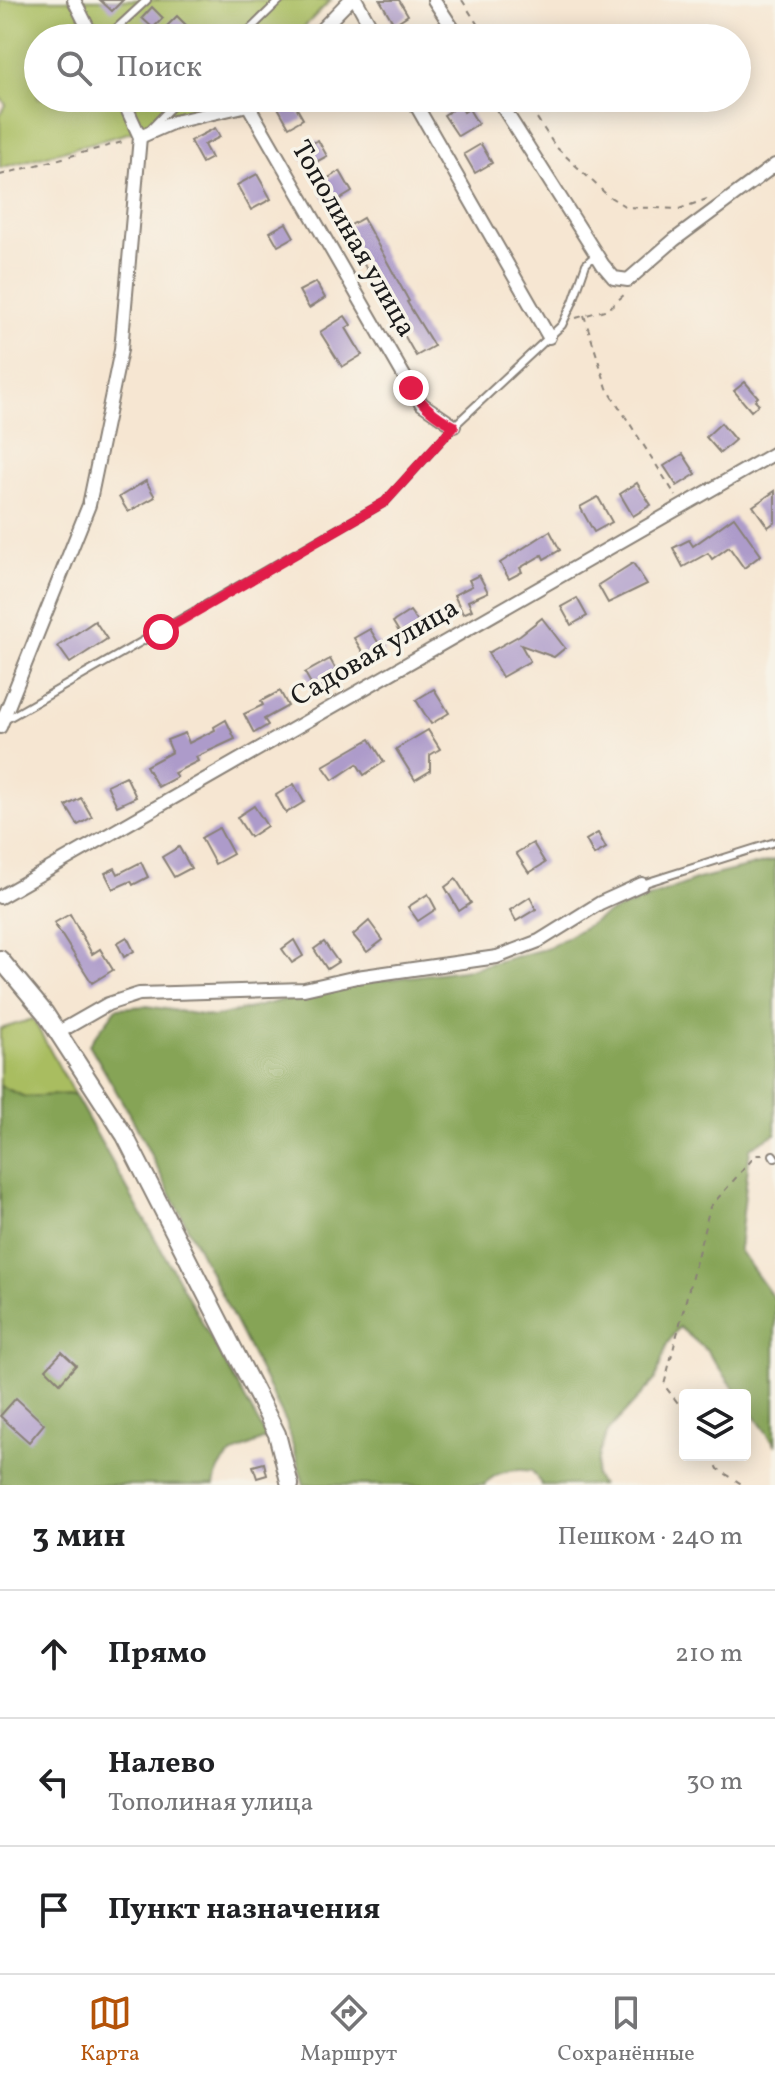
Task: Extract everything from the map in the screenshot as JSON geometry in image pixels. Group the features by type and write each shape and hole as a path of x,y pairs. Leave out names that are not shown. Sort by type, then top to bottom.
{"street":[{"path":"74,0 86,24"},
{"path":"328,24 353,0 368,24"},
{"path":"434,0 450,24"},
{"path":"1,725 89,505 121,350 144,134 131,112"},
{"path":"144,134 212,112"},
{"name":"Тополиная улица","path":"257,112 411,388 433,414 454,426"},
{"path":"420,112 549,337"},
{"path":"506,112 614,278 628,280 674,240 775,165"},
{"name":"Садовая улица","path":"0,897 775,453"},
{"path":"59,1032 108,1004 139,994 304,989 357,977 497,957 539,941 600,903 642,884"},
{"path":"0,959 59,1032 125,1136 277,1434 290,1485"}],"lane":[{"path":"121,24 147,0"},
{"path":"255,24 280,0"},
{"path":"144,134 166,112"},
{"path":"1,725 385,502 454,426 562,325 586,264 591,259 599,259"},
{"path":"642,884 775,842"}],"path":[{"path":"462,0 477,24"},
{"path":"533,112 555,146 607,195 626,207 679,209 709,198"},
{"path":"0,175 144,134"},
{"path":"562,325 608,309 622,299 628,280"},
{"path":"584,315 607,388 683,507"},
{"path":"679,1404 664,1385 710,1207 756,1155 774,1156"},
{"path":"715,1461 718,1469 743,1485"}],"green space":[{"path":"0,0 331,0 307,24 24,24 24,112 189,112 125,134 0,168 0,115 6,105 0,97"},
{"path":"775,860 775,1134 750,1148 739,1250 775,1300 775,1444 751,1411 751,1389 735,1389 706,1350 679,1327 667,1344 655,1380 608,1431 595,1476 601,1485 542,1485 532,1471 519,1470 500,1474 484,1485 304,1485 286,1422 134,1122 89,1044 117,1008 147,1006 214,1017 345,985 469,969 548,948 609,913 698,879"},
{"path":"33,1019 74,1094 25,1097 0,1086 0,1029"},
{"path":"0,1086 25,1097 74,1094 267,1438 226,1459 214,1485 0,1485"}],"building":[{"path":"100,0 123,0 112,11"},
{"path":"380,0 399,0 408,15 394,24"},
{"path":"152,7 163,18 157,24 149,24 142,18"},
{"path":"177,16 185,24 169,24"},
{"path":"281,112 299,112 303,119 289,127"},
{"path":"449,112 471,112 478,124 458,136 444,115"},
{"path":"215,128 220,137 204,145 211,158 202,163 190,141"},
{"path":"318,140 327,156 307,167 298,151"},
{"path":"481,144 492,163 475,173 464,154"},
{"path":"340,171 352,192 332,204 330,201 327,203 320,183"},
{"path":"257,174 271,199 251,210 237,185"},
{"path":"363,218 434,346 416,356 344,229"},
{"path":"286,223 294,237 278,246 270,232"},
{"path":"316,282 325,298 309,308 299,291"},
{"path":"345,316 351,325 346,328 362,355 342,367 320,332"},
{"path":"745,382 758,397 755,400 759,404 751,411 734,391"},
{"path":"721,423 735,440 720,453 706,437"},
{"path":"683,454 696,474 677,486 664,466"},
{"path":"146,481 155,497 128,512 119,497"},
{"path":"637,483 651,505 633,516 620,494"},
{"path":"775,491 775,522 768,527 753,506"},
{"path":"598,497 612,522 594,532 580,507"},
{"path":"734,517 761,555 744,568 729,547 712,559 708,553 683,567 673,548 689,540 693,546"},
{"path":"550,531 560,550 544,559 542,555 520,568 522,572 509,579 500,563"},
{"path":"633,563 647,584 608,603 598,585"},
{"path":"479,575 488,592 468,601 472,610 463,614 454,595 472,586 469,580"},
{"path":"577,598 587,616 571,625 561,607"},
{"path":"410,611 422,628 404,640 393,622"},
{"path":"542,618 565,648 554,657 521,645 530,661 502,677 488,653"},
{"path":"95,621 107,639 70,663 58,646"},
{"path":"370,629 384,652 368,661 354,638"},
{"path":"330,659 340,677 315,691 305,673"},
{"path":"434,689 449,713 431,724 416,700"},
{"path":"280,691 288,706 264,719 268,725 254,733 244,714 263,705 261,701"},
{"path":"226,720 235,739 196,757 198,761 174,773 177,777 158,787 146,766 172,752 167,740 185,733 189,743 215,730 214,727"},
{"path":"428,730 440,749 430,755 430,771 415,780 396,749"},
{"path":"370,739 384,762 364,775 357,764 333,780 323,766"},
{"path":"126,776 136,797 117,806 107,785"},
{"path":"294,784 304,802 286,813 276,795"},
{"path":"81,798 92,817 78,825 66,806"},
{"path":"254,806 267,826 250,837 237,817"},
{"path":"219,828 233,854 215,864 201,838"},
{"path":"598,833 606,848 594,855 586,840"},
{"path":"533,843 545,863 529,873 516,853"},
{"path":"179,847 191,868 174,877 162,857"},
{"path":"141,862 148,877 133,885 131,881 113,889 105,873 115,868 118,874"},
{"path":"456,879 471,903 459,911 445,887"},
{"path":"428,894 436,909 418,921 408,907"},
{"path":"530,897 536,909 516,921 510,910"},
{"path":"70,914 92,954 100,949 113,970 92,983 54,923"},
{"path":"369,921 383,940 367,952 353,935"},
{"path":"127,937 134,951 124,957 117,943"},
{"path":"294,940 303,956 292,963 282,949"},
{"path":"324,942 338,962 327,969 314,949"},
{"path":"62,1352 76,1365 60,1383 46,1369"},
{"path":"16,1398 44,1424 29,1442 0,1416"},
{"path":"264,1463 267,1475 257,1478 253,1466"}],"route":[{"path":"161,632 385,502 454,426 433,414 411,388"}]}
